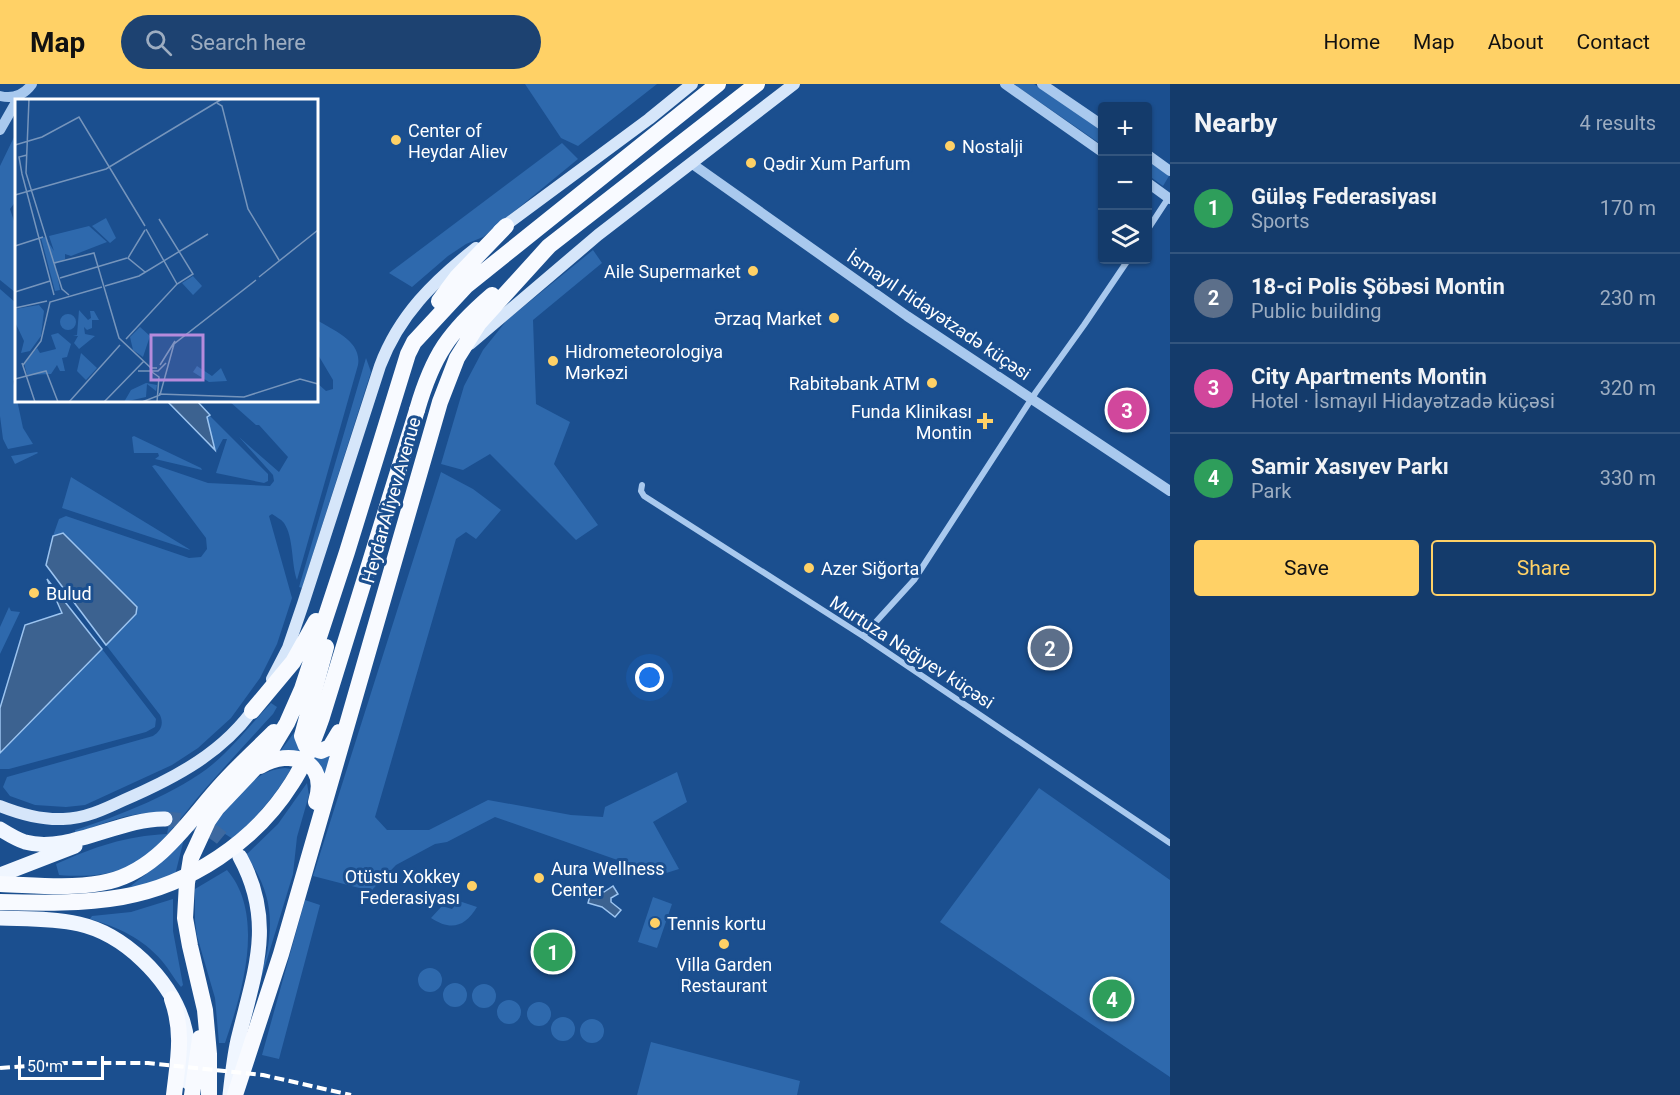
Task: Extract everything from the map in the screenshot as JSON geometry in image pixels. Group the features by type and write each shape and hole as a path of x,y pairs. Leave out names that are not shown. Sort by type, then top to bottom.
{"highway":[{"name":"Heydar Aliyev Avenue","path":"295,705 347,552 402,369 414,342 451,301 484,271 718,84"},
{"name":"Heydar Aliyev Avenue","path":"235,1095 266,1003 440,402 460,352 492,308 549,246 757,84"},
{"path":"414,342 450,286 506,225"},
{"path":"0,902 58,903 102,900 125,897 168,884 204,866 234,847 280,800 308,754 322,717 434,360 459,326 495,291 549,246"},
{"path":"252,711 293,662 321,611 347,552"},
{"path":"347,552 317,684 302,731 306,746 321,751 330,747 350,710"},
{"path":"209,1095 208,1031 185,918 191,858 217,808 256,768 277,742 295,705"},
{"path":"0,884 54,886 101,884 145,866 177,838 229,776 273,734 295,705"},
{"path":"256,768 273,759 294,758 311,765 318,775 319,788 306,838 305,870"},
{"path":"192,1095 201,1029 197,974"},
{"path":"172,999 180,1034 174,1095"}],"main road":[{"path":"0,806 18,813 49,819 77,818 92,814 180,774 223,742 252,711 274,677 288,648 380,366 389,343 407,314 423,294 450,269 692,84"},
{"path":"460,352 558,267 794,84"},
{"path":"0,829 24,842 47,844 144,820 165,819"},
{"path":"0,875 64,851 119,826"},
{"path":"230,1095 238,1041 254,975 260,935 259,910 254,885 240,857"},
{"path":"51,920 76,918 83,914 88,905 87,897 78,890 54,886"},
{"path":"0,918 51,920 95,929 130,950 147,966 180,1013 186,1034 187,1095"},
{"path":"243,1095 251,1047"}],"street":[{"path":"0,96 18,99 32,84"},
{"path":"1005,84 1098,149"},
{"path":"1042,84 1098,122"},
{"path":"0,130 15,104"},
{"path":"1149,156 1170,171"},
{"name":"İsmayıl Hidayətzadə küçəsi","path":"691,163 731,194 907,316 1170,491"},
{"path":"1152,186 1170,197 1152,223"},
{"path":"863,636 914,580 1032,398 1125,264"},
{"name":"Murtuza Nağıyev küçəsi","path":"642,485 641,491 644,496 863,636 1170,843"}],"shaded area":[{"path":"525,84 657,84 578,146 561,138"},
{"path":"1014,84 1034,84 1098,127 1098,142"},
{"path":"15,135 15,202 10,209 15,224 15,292 0,280 0,166"},
{"path":"562,143 578,159 483,237 466,244 448,256 412,287 389,273"},
{"path":"1152,164 1169,176 1163,186 1152,178"},
{"path":"593,250 602,263 533,320 536,404 570,422 554,464 598,525 576,540 490,454 463,470 441,464 464,386 483,350 507,320"},
{"path":"0,289 15,302 15,379 13,381 15,402 17,402 23,428 33,444 8,449 3,439 0,416"},
{"path":"318,321 351,343 356,349 358,365 297,580 287,529 280,519 272,514 269,516 292,598 277,644 260,678 231,718 198,748 172,765 85,805 66,807 35,805 10,796 3,787 7,777 153,736 160,730 162,724 160,715 106,645 136,614 137,609 64,534 53,536 59,519 66,516 189,558 201,557 207,549 206,538 152,466 155,465 208,483 270,486 274,481 273,475 239,437 279,472 288,457 259,425 256,425 230,402 318,402 318,384 326,391 333,389 333,380 318,355"},
{"path":"366,358 371,372 302,588 299,587"},
{"path":"168,402 198,402 210,415 207,417 215,450"},
{"path":"209,415 268,474 268,481 264,483 216,473 227,439 223,439 216,452 207,417"},
{"path":"132,437 202,470 155,459 159,456 158,453 134,453"},
{"path":"37,452 15,464 11,456"},
{"path":"441,472 473,489 501,510 476,539 466,532 456,539 375,817 387,830 429,830 488,800 571,815 603,817 605,807 677,772 687,802 653,822 679,869 660,875 495,817 447,842 435,844 396,865 371,891 313,876"},
{"path":"71,477 189,549 190,550 62,508"},
{"path":"63,533 137,607 136,614 106,645 46,565 53,536"},
{"path":"47,579 102,649 0,753 0,708 25,625 62,613"},
{"path":"9,607 11,611 20,612 0,654 0,627"},
{"path":"102,649 156,719 155,727 146,732 9,769 0,769 0,753"},
{"path":"271,703 277,707 167,834 171,813 158,812 110,821 75,834 75,830 166,794 213,764"},
{"path":"296,730 297,744 305,751 332,755 325,775 279,753"},
{"path":"291,769 278,788 257,815 233,839 214,827 235,798 252,781 273,770"},
{"path":"307,783 309,795 297,837 293,874 262,976 269,939 268,902 260,879 246,855 278,824"},
{"path":"1039,788 1170,880 1170,1077 940,922"},
{"path":"167,834 145,856 129,866 110,873 87,876 59,875 56,864 110,843"},
{"path":"184,839 175,875 123,892 159,864"},
{"path":"227,870 239,888 246,909 247,955 232,1023 225,1043 219,1043 215,998 197,936 195,889"},
{"path":"613,886 618,894 611,898 611,902 621,910 615,917 602,907 588,903 592,889 604,892"},
{"name":"Tennis kortu","path":"653,897 672,904 657,948 638,942"},
{"path":"173,899 173,931 183,985 181,987 162,961 138,940 120,930 90,919 92,916 131,912"},
{"path":"305,900 320,905 279,1059 262,1055"},
{"path":"459,901 477,907 462,923 451,926 431,918 442,906 452,909"},
{"path":"430,968 435,969 441,975 441,985 435,991 430,992 425,991 419,985 418,980 419,975 425,969"},
{"path":"455,983 460,984 466,990 466,1000 460,1006 455,1007 450,1006 444,1000 443,995 444,990 450,984"},
{"path":"484,984 489,985 495,991 495,1001 489,1007 484,1008 479,1007 473,1001 472,996 473,991 479,985"},
{"path":"509,1000 514,1001 520,1007 520,1017 514,1023 509,1024 504,1023 498,1017 497,1012 498,1007 504,1001"},
{"path":"539,1002 544,1003 550,1009 550,1019 544,1025 539,1026 534,1025 528,1019 527,1014 528,1009 534,1003"},
{"path":"563,1017 568,1018 574,1024 574,1034 568,1040 563,1041 558,1040 552,1034 551,1029 552,1024 558,1018"},
{"path":"592,1019 597,1020 603,1026 603,1036 597,1042 592,1043 587,1042 581,1036 580,1031 581,1026 587,1020"},
{"path":"651,1042 800,1081 797,1095 637,1095"}],"tunnel":[{"path":"165,819 188,822 207,829 224,840 240,857"}],"railway":[{"path":"0,1068 66,1063 148,1063 263,1075 351,1095"}],"place":[{"name":"Center of Heydar Aliev","path":"396,140"},
{"name":"Nostalji","path":"950,146"},
{"name":"Qədir Xum Parfum","path":"751,163"},
{"name":"Aile Supermarket","path":"753,271"},
{"name":"Ərzaq Market","path":"834,318"},
{"name":"Hidrometeorologiya Mərkəzi","path":"553,361"},
{"name":"Rabitəbank ATM","path":"932,383"},
{"name":"City Apartments Montin","path":"1127,410"},
{"name":"Funda Klinikası Montin","path":"985,421"},
{"name":"Azer Siğorta","path":"809,568"},
{"name":"Bulud","path":"34,593"},
{"name":"18-ci Polis Şöbəsi Montin","path":"1050,648"},
{"name":"Aura Wellness Center","path":"539,878"},
{"name":"Otüstu Xokkey Federasiyası","path":"472,886"},
{"name":"Tennis kortu","path":"655,923"},
{"name":"Villa Garden Restaurant","path":"724,944"},
{"name":"Güləş Federasiyası","path":"553,952"},
{"name":"Samir Xasıyev Parkı","path":"1112,999"}]}
